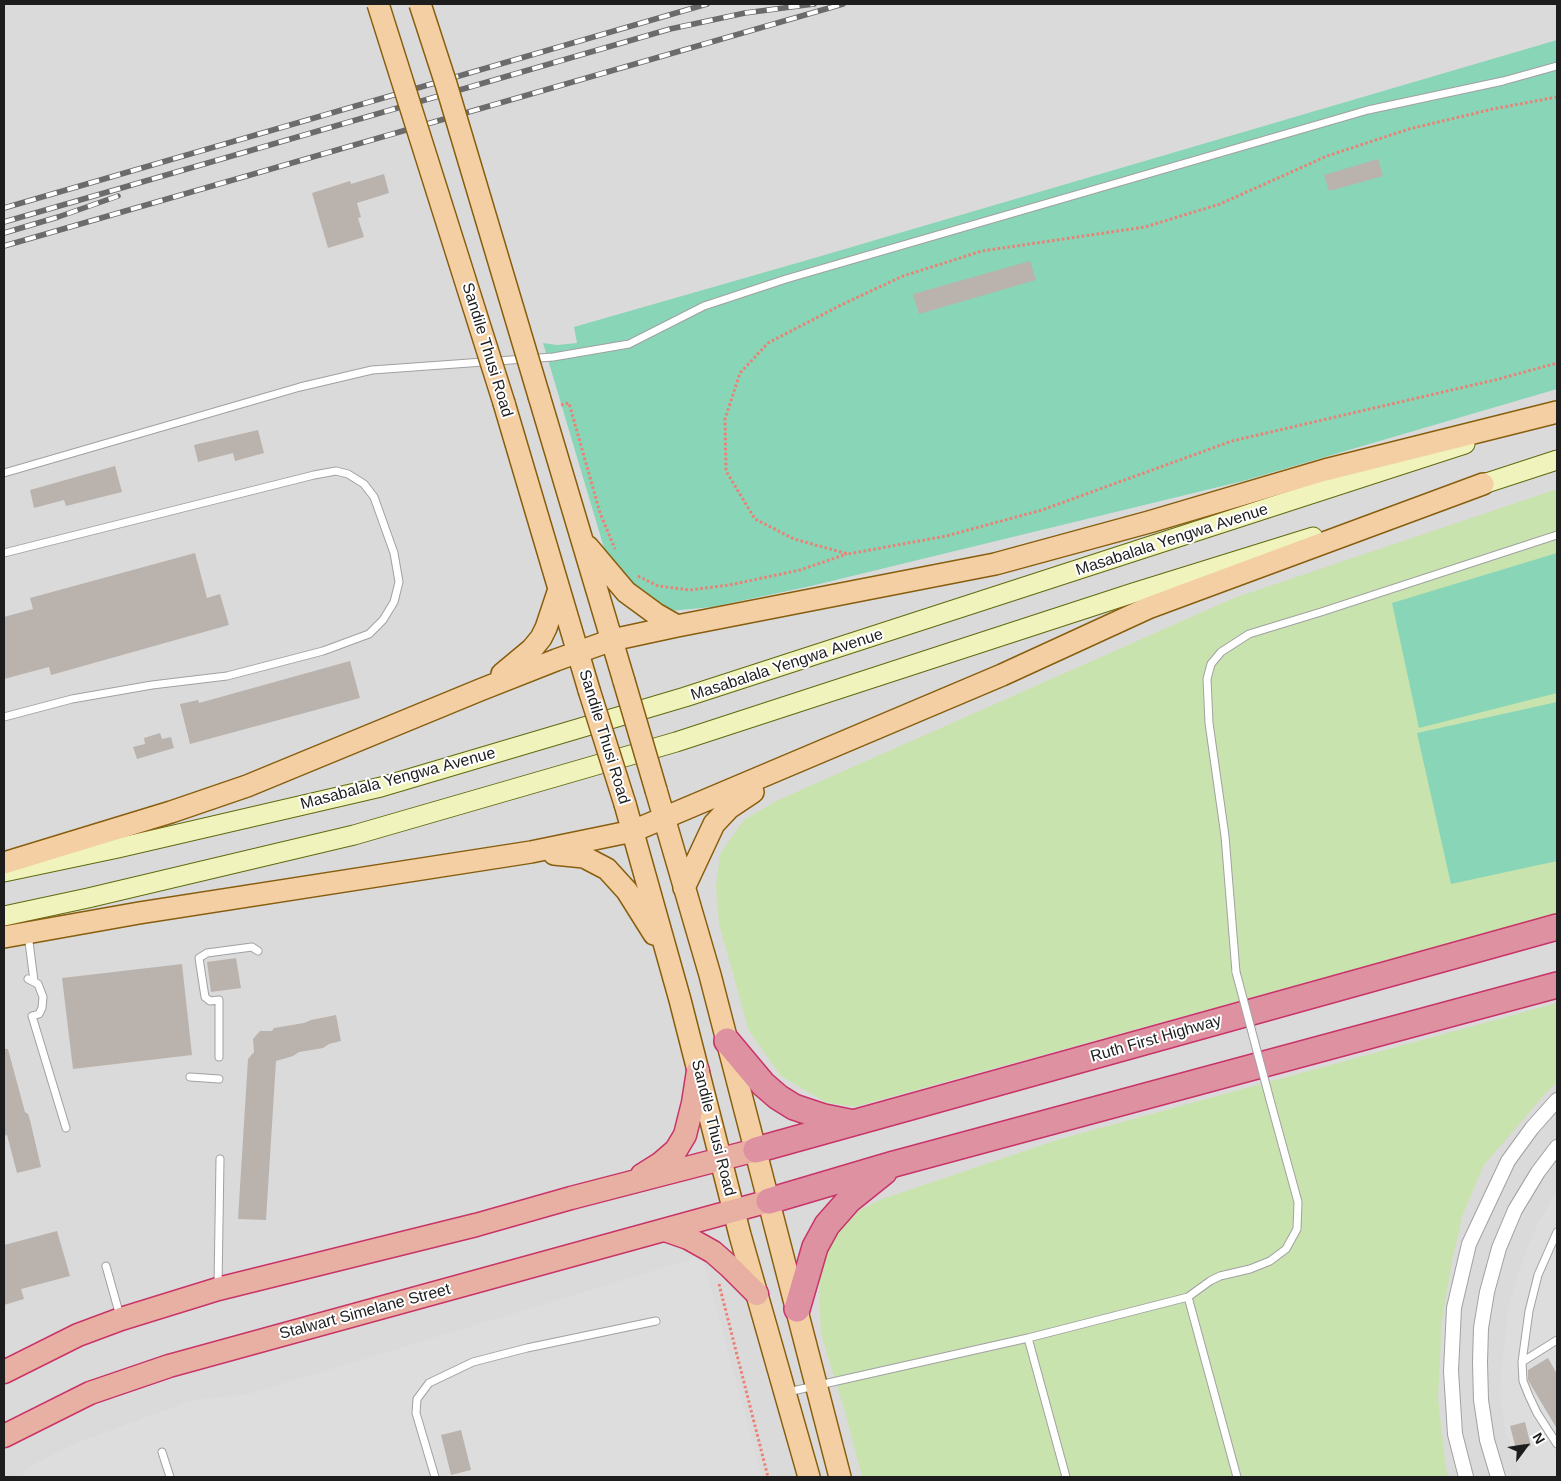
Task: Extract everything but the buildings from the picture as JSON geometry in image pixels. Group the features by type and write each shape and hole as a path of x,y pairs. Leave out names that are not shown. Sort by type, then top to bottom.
{"highway":[{"name":"Ruth First Highway","path":"756,1150 1557,927"},
{"path":"769,1201 894,1164 1557,984"},
{"path":"727,1041 763,1084 778,1097 794,1107 824,1117 853,1123"},
{"path":"626,1184 661,1163 676,1150 685,1135 698,1071"},
{"path":"4,1372 78,1335 121,1319 218,1289 476,1225 571,1198 756,1150"},
{"path":"797,1309 815,1247 827,1225 849,1200 894,1164"},
{"name":"Stalwart Simelane Street","path":"4,1436 28,1422 90,1393 169,1366 769,1201"},
{"path":"665,1230 688,1238 713,1252 730,1266 757,1294"}],"main road":[{"name":"Sandile Thusi Road","path":"378,4 504,403 633,831 667,953 734,1211 809,1477"},
{"name":"Sandile Thusi Road","path":"420,4 446,84 582,539 684,888 756,1150 840,1477"},
{"path":"4,863 171,812 247,786 480,690 612,640 996,564 1150,522 1325,470 1557,413"},
{"name":"Masabalala Yengwa Avenue","path":"4,872 118,848 390,785 685,698 1557,413"},
{"path":"4,916 354,835 676,742 1133,593 1557,460"},
{"path":"4,937 149,912 531,852 633,831 1002,675 1148,608 1483,484"},
{"path":"582,539 626,592 656,614 677,626"},
{"path":"480,690 513,666 532,649 546,628 559,589"},
{"path":"684,888 714,824 729,808 742,798 839,744"},
{"path":"531,852 584,857 607,868 627,891 667,953"}],"street":[{"path":"1466,1477 1455,1434 1451,1371 1454,1308 1469,1244 1508,1162 1532,1128 1557,1100"},
{"path":"1498,1477 1487,1440 1481,1400 1481,1328 1487,1292 1499,1248 1515,1210 1538,1172 1557,1148"}],"lane":[{"path":"4,473 300,388 372,370 553,357 629,344 704,306 786,279 1368,110 1503,81 1557,66"},
{"path":"4,553 336,471 348,474 364,484 374,498 394,553 399,582 394,602 383,620 369,634 323,651 227,676 152,685 72,699 4,716"},
{"path":"785,1392 1028,1338 1188,1297 1220,1276 1250,1269 1270,1261 1286,1249 1297,1229 1298,1202 1236,972 1228,862 1209,723 1208,679 1211,664 1221,652 1249,634 1557,535"},
{"path":"28,933 31,980 38,984 43,997 42,1008 39,1014 32,1016 66,1128"},
{"path":"219,1057 219,1000 210,1001 205,997 199,958 203,954 252,947 258,951"},
{"path":"190,1077 219,1079"},
{"path":"218,1289 220,1159"},
{"path":"1557,1232 1538,1275 1529,1311 1522,1362 1523,1381 1529,1396 1537,1413 1557,1444"},
{"path":"106,1266 121,1319"},
{"path":"1188,1297 1237,1477"},
{"path":"435,1477 416,1413 417,1399 430,1383 474,1362 527,1348 656,1321"},
{"path":"1028,1338 1066,1477"},
{"path":"1522,1362 1557,1340"},
{"path":"162,1452 170,1477"}],"path":[{"path":"848,554 794,538 755,519 726,471 725,419 740,373 768,343 902,276 982,251 1146,227 1220,204 1327,156 1409,129 1557,98"},
{"path":"634,574 658,586 690,590 728,585 800,570 848,554 946,536 1042,510 1232,440 1453,390 1557,364"},
{"path":"541,403 569,403 600,513 616,552"},
{"path":"718,1281 768,1477"}],"shaded area":[{"path":"4,4 1557,4 1557,1477 4,1477"},
{"path":"1557,1191 1557,1477 1522,1477 1506,1434 1500,1393 1507,1312 1525,1254 1538,1223"},
{"path":"702,1256 762,1477 24,1477 23,1474 27,1468 76,1443 193,1400 249,1394"}],"green space":[{"path":"1557,40 1557,389 1243,481 811,586 712,607 670,611 635,589 607,558 543,343 557,345 577,343 574,327"},
{"path":"1557,489 1557,913 854,1107 825,1102 781,1076 749,1031 719,924 716,886 720,854 744,820 776,801 1234,598"},
{"path":"1557,553 1557,693 1419,728 1392,603"},
{"path":"1557,702 1557,861 1451,884 1417,733"},
{"path":"1557,1003 1557,1082 1484,1165 1463,1214 1452,1261 1442,1321 1438,1398 1446,1469 1449,1477 862,1477 845,1412 821,1334 819,1292 821,1262 831,1240 860,1210 882,1199 1060,1139"}],"railway":[{"path":"4,208 707,4"},
{"path":"4,222 670,29 745,13 814,4"},
{"path":"4,246 843,4"},
{"path":"4,233 118,196"}]}
